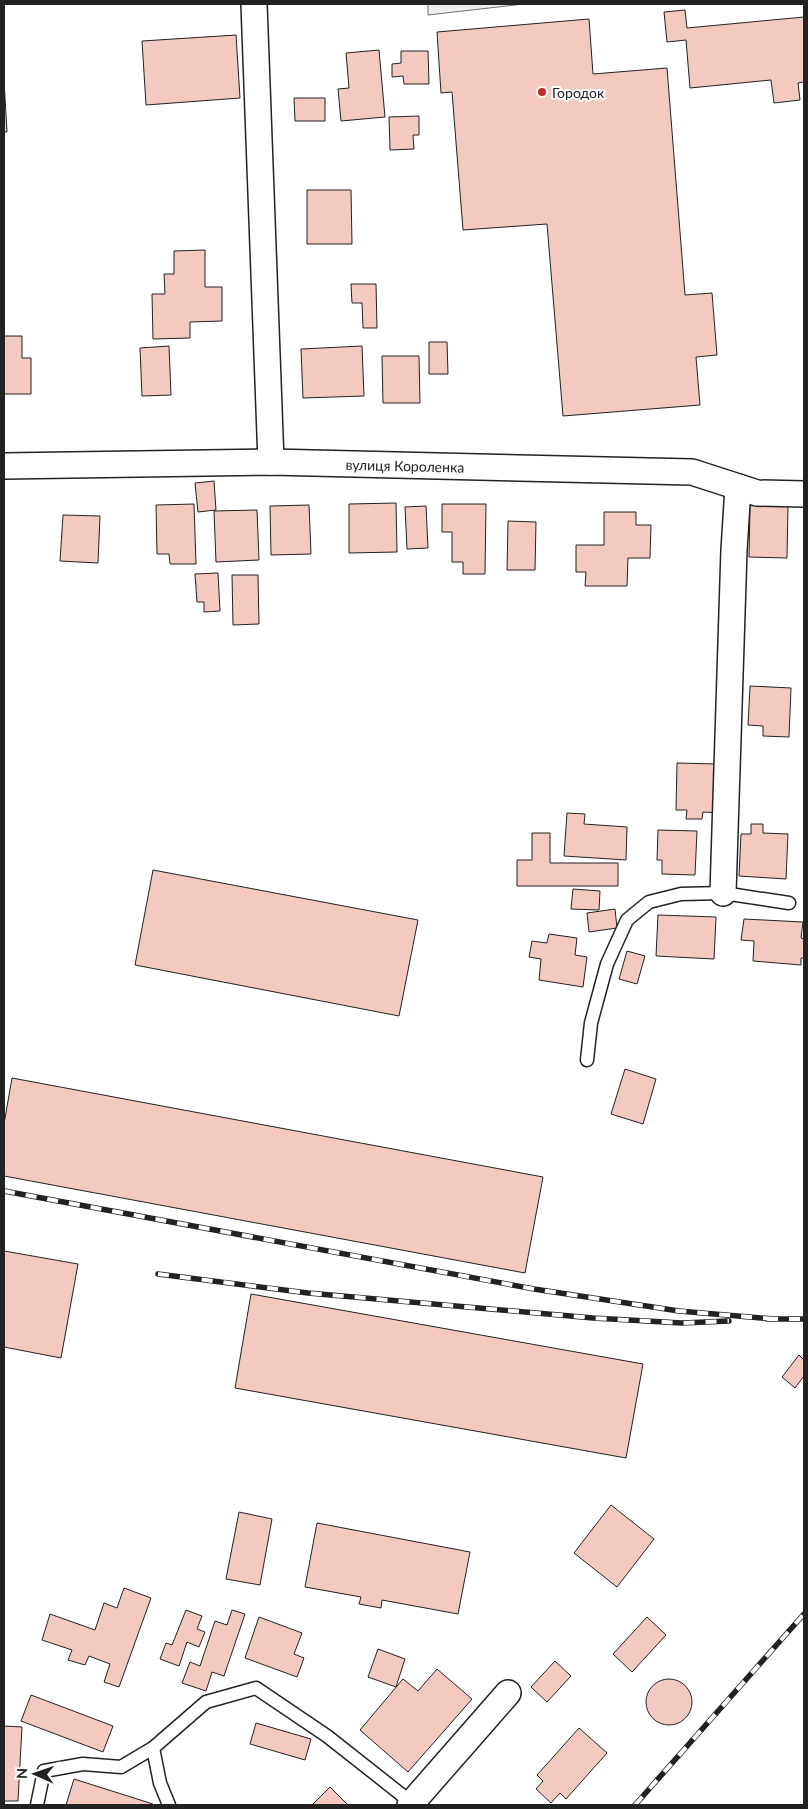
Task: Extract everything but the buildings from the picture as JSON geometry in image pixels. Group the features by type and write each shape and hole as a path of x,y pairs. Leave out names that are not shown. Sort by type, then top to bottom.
{"street":[{"path":"254,4 271,462"},
{"name":"вулиця Короленка","path":"4,466 271,462 692,472 757,493 804,494"},
{"path":"724,893 734,550 738,487"},
{"path":"411,1804 508,1693"}],"lane":[{"path":"587,1060 591,1023 607,964 626,920 649,902 681,894 724,893 789,903"},
{"path":"37,1805 44,1771 83,1764 121,1767 153,1748 206,1702 256,1688 327,1736 411,1804"},
{"path":"153,1748 160,1783 169,1805"}],"shaded area":[{"path":"428,4 524,4 428,15"}],"railway":[{"path":"4,1191 534,1289 679,1311 774,1319"},
{"path":"158,1274 308,1293 593,1318 682,1323 729,1321"},
{"path":"767,1319 804,1319"},
{"path":"635,1805 804,1614"}],"place":[{"name":"Городок","path":"542,92"}]}
